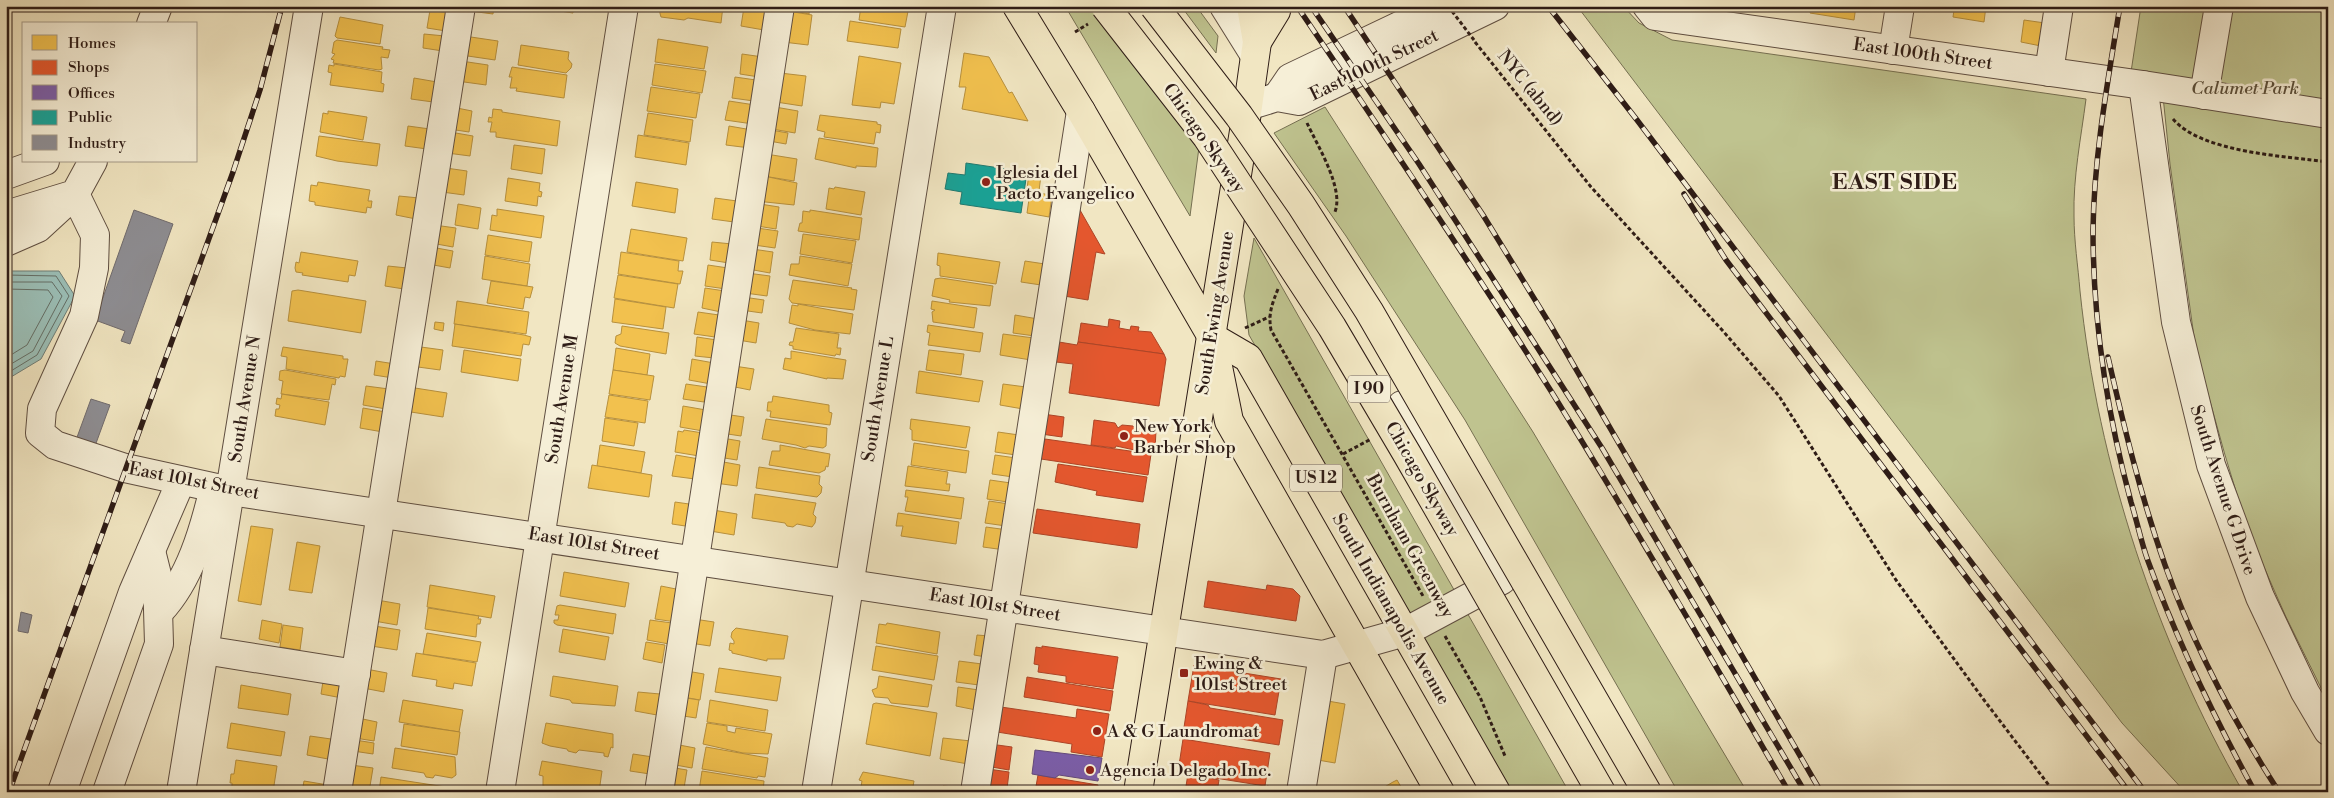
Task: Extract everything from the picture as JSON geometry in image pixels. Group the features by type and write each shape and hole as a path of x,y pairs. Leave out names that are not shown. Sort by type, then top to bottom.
{"main road":[{"name":"South Indianapolis Avenue","path":"1016,6 1080,111 1212,337 1229,421 1440,792"},
{"name":"Chicago Skyway","path":"1105,6 1207,137 1332,327 1412,462 1601,792"},
{"name":"I 90","path":"1154,6 1239,116 1301,205 1369,311 1647,792"},
{"name":"South Ewing Avenue","path":"1138,792 1248,106 1256,48 1252,6"},
{"name":"South Ewing Avenue","path":"1256,48 1276,11 1276,6"},
{"name":"South Indianapolis Avenue","path":"1212,337 1248,358 1496,792"}],"street":[{"path":"152,22 158,6"},
{"name":"South Avenue N","path":"181,792 204,650 222,489 308,6"},
{"path":"338,792 461,6"},
{"name":"South Avenue M","path":"500,792 624,6"},
{"path":"659,792 780,6"},
{"name":"South Avenue L","path":"816,792 942,6"},
{"path":"1224,6 1256,48"},
{"name":"East 100th Street","path":"1277,96 1290,78 1440,6"},
{"name":"East 100th Street","path":"1248,106 1277,96 1299,101 1495,6"},
{"name":"East 100th Street","path":"1647,6 1656,16 1662,17 1740,17 1893,50 2143,85 2328,114"},
{"path":"1893,50 1900,6"},
{"path":"2048,72 2059,6"},
{"path":"2204,95 2219,6"},
{"name":"South Avenue G Drive","path":"2143,85 2176,322 2209,457 2260,597 2305,692 2328,731"},
{"path":"975,792 1080,111"},
{"path":"6,176 42,162"},
{"path":"6,242 38,228 75,194 92,162"},
{"path":"6,214 75,194"},
{"name":"East 101st Street","path":"75,194 94,235 94,268 84,316 42,409 40,433 55,445 125,468 222,489 1323,656 1404,632 1502,580 1402,405"},
{"path":"62,792 116,638 181,481"},
{"path":"160,611 170,600 179,584 222,489"},
{"path":"107,792 159,644 160,611 157,575 151,551"},
{"path":"204,650 356,674"},
{"path":"1301,792 1323,656"}],"path":[{"name":"NYC (abnd)","path":"1448,6 1591,187 1723,331 1779,396 1896,580 2054,792"},
{"path":"2171,117 2176,124 2209,142 2238,150 2328,162"},
{"name":"Burnham Greenway","path":"1245,328 1269,317 1271,330 1480,697 1508,764"}],"green space":[{"path":"1065,6 1093,6 1201,132 1190,216"},
{"path":"1181,6 1196,6 1218,36 1216,53"},
{"path":"1577,6 1623,6 1639,23 1672,40 2086,99 2076,172 2074,225 2080,291 2101,421 2117,486 2136,550 2158,613 2183,674 2243,792 2185,792 2122,723"},
{"name":"Calumet Park","path":"2141,6 2328,6 2328,702 2286,617 2248,531 2196,351 2170,164 2161,77 2131,72"},
{"path":"1325,107 1533,432 1747,792 1678,792 1465,420 1346,236 1274,133"},
{"path":"1254,238 1569,792 1512,792 1249,335 1244,296"}],"water":[{"path":"6,271 59,271 75,296 41,359 6,380"}],"building: Homes":[{"path":"471,6 494,6 493,14 470,11"},
{"path":"547,6 573,6 573,13 547,9"},
{"path":"658,6 723,6 721,23 688,18 684,20 661,17"},
{"path":"789,6 810,6 809,14 789,10"},
{"path":"861,6 909,6 905,27 859,20"},
{"path":"1808,6 1856,6 1854,20 1810,13 1811,7"},
{"path":"1949,6 1986,6 1984,22 1953,17 1954,10 1950,9"},
{"path":"744,7 767,10 764,30 741,26"},
{"path":"430,10 448,13 446,31 427,28"},
{"path":"788,11 812,15 808,45 783,42"},
{"path":"340,17 383,25 380,44 337,38 335,36"},
{"path":"2024,20 2045,23 2041,46 2021,42"},
{"path":"850,21 901,29 898,48 847,41"},
{"path":"424,34 445,36 443,51 423,48"},
{"path":"464,36 498,41 495,60 461,55"},
{"path":"658,39 708,47 704,69 655,62"},
{"path":"337,40 383,47 382,49 390,50 388,58 381,57 382,69 379,70 333,63 334,60 331,59 335,54 332,53 334,42"},
{"path":"521,45 569,52 568,59 572,64 571,68 566,73 518,65"},
{"path":"964,53 989,57 1009,93 1012,92 1028,121 962,109 966,87 959,87"},
{"path":"742,54 763,57 759,77 740,74"},
{"path":"859,56 901,63 894,104 881,102 880,108 852,105"},
{"path":"461,61 488,65 486,85 457,81"},
{"path":"334,64 382,72 381,83 384,84 383,92 330,85 332,73 328,72 329,65 334,66"},
{"path":"655,64 706,71 702,93 652,85"},
{"path":"512,67 567,75 564,98 516,91 517,88 510,88 512,77 509,77"},
{"path":"780,73 806,76 802,106 776,102"},
{"path":"735,77 756,80 754,101 732,98"},
{"path":"414,78 437,82 433,102 411,99"},
{"path":"651,87 700,94 696,118 647,111"},
{"path":"729,101 755,105 753,124 725,120"},
{"path":"452,107 472,111 469,132 449,129"},
{"path":"775,107 798,111 795,133 772,129"},
{"path":"493,109 560,121 557,146 496,137 496,132 490,132 492,122 488,122 489,117 492,118"},
{"path":"328,111 367,117 363,140 320,132 323,113 328,114"},
{"path":"648,113 693,120 690,142 644,135"},
{"path":"820,115 877,122 877,124 881,125 880,133 876,132 874,144 824,137 825,132 817,130"},
{"path":"408,126 430,129 427,149 405,146"},
{"path":"729,126 752,130 750,148 726,145"},
{"path":"771,130 788,133 786,144 769,141"},
{"path":"450,132 473,136 470,156 447,153"},
{"path":"638,135 689,143 686,165 635,157"},
{"path":"319,136 380,144 377,166 337,161 316,156"},
{"path":"819,138 878,148 876,167 856,166 856,168 815,159"},
{"path":"514,145 545,149 542,174 511,169"},
{"path":"766,154 797,159 794,181 763,176"},
{"path":"446,168 467,171 464,195 442,192"},
{"path":"1029,173 1041,175 1039,191 1027,189"},
{"path":"759,175 797,183 794,205 756,201"},
{"path":"508,178 540,183 539,191 542,192 541,197 538,196 537,206 505,201"},
{"path":"318,182 370,190 368,201 372,201 371,208 367,207 366,213 315,205 315,202 309,201 311,185 317,186"},
{"path":"636,182 678,189 675,213 632,206"},
{"path":"835,187 865,192 861,215 826,209 829,188 834,189"},
{"path":"1030,192 1052,195 1049,217 1027,213"},
{"path":"399,196 419,198 416,219 396,215"},
{"path":"715,198 737,201 734,222 712,219"},
{"path":"458,204 481,208 478,229 455,225"},
{"path":"760,204 779,207 776,229 757,226"},
{"path":"497,209 544,216 541,238 490,230 492,215 497,216"},
{"path":"810,210 862,218 859,240 798,231 800,223 802,223 803,211 810,212"},
{"path":"434,225 456,228 453,247 431,243"},
{"path":"757,228 778,231 775,248 754,245"},
{"path":"631,229 687,238 683,261 627,252"},
{"path":"803,234 856,241 852,263 800,254"},
{"path":"488,235 532,242 529,262 485,255"},
{"path":"712,242 732,244 729,263 710,260"},
{"path":"431,247 453,251 450,268 428,264"},
{"path":"752,249 773,252 770,273 748,269"},
{"path":"301,252 358,261 355,276 349,275 348,282 302,275 303,273 296,272 295,268 296,262 299,263"},
{"path":"621,252 679,261 678,271 683,271 680,284 618,274"},
{"path":"938,253 1000,262 996,284 940,276 940,266 937,265"},
{"path":"485,256 530,264 527,286 482,279"},
{"path":"800,256 852,264 848,286 789,275 791,264 799,264"},
{"path":"1025,261 1045,264 1041,285 1021,282"},
{"path":"708,265 728,268 726,289 705,286"},
{"path":"388,266 407,268 404,289 385,286"},
{"path":"747,273 770,276 767,296 745,293"},
{"path":"618,275 678,284 674,308 614,298"},
{"path":"941,278 993,286 990,306 949,302 950,300 932,296 935,279"},
{"path":"793,280 857,290 854,310 792,303 789,299"},
{"path":"491,281 533,287 530,298 525,297 523,309 487,303"},
{"path":"705,288 725,291 721,312 702,308"},
{"path":"298,290 366,301 361,333 288,321 292,291"},
{"path":"743,297 764,300 762,313 741,310"},
{"path":"615,299 666,307 663,329 612,322"},
{"path":"457,301 529,312 526,334 454,324"},
{"path":"932,301 977,308 974,328 933,322 932,312 935,310 931,309"},
{"path":"798,304 853,314 850,334 815,330 789,323 792,305 798,306"},
{"path":"698,312 726,316 722,338 694,334"},
{"path":"1015,315 1038,319 1035,336 1013,333"},
{"path":"741,320 759,323 756,343 738,340"},
{"path":"435,322 444,323 443,331 434,329"},
{"path":"455,324 531,337 529,345 523,344 521,356 452,346"},
{"path":"928,325 983,333 980,352 928,345 930,333 927,332"},
{"path":"622,326 669,333 666,354 620,346 615,343 616,336 621,334"},
{"path":"796,328 839,334 837,348 841,348 840,355 836,354 835,356 793,349 793,346 789,345 790,342 793,342"},
{"path":"1003,334 1034,338 1031,360 1000,355"},
{"path":"697,337 717,340 714,358 695,356"},
{"path":"283,347 343,356 343,359 348,359 345,377 340,376 339,378 286,369 287,357 281,356"},
{"path":"421,347 443,350 440,370 418,367"},
{"path":"616,348 650,354 647,375 613,370"},
{"path":"464,350 521,359 518,381 461,372"},
{"path":"929,350 964,354 961,375 926,370"},
{"path":"791,351 846,360 843,379 827,379 783,369 785,358 791,359"},
{"path":"692,359 714,363 711,384 689,380"},
{"path":"376,361 395,364 393,378 374,375"},
{"path":"734,366 754,369 750,390 730,386"},
{"path":"285,370 336,379 335,385 332,384 329,400 281,394 283,381 279,380 280,371"},
{"path":"613,370 654,376 650,400 609,394"},
{"path":"919,371 983,381 979,402 916,393"},
{"path":"686,384 707,387 704,402 683,399"},
{"path":"1003,384 1026,387 1023,409 1000,405"},
{"path":"366,386 389,389 386,409 363,405"},
{"path":"415,388 447,393 443,417 411,412"},
{"path":"282,394 329,402 325,425 275,416 276,409 279,409 280,405 276,404 277,398 281,399"},
{"path":"609,395 648,401 645,423 605,417"},
{"path":"773,396 829,405 829,412 832,413 830,425 770,417 771,411 767,411 768,402 772,402"},
{"path":"683,406 706,410 703,431 680,427"},
{"path":"363,408 386,412 383,432 360,428"},
{"path":"724,414 744,417 741,436 721,433"},
{"path":"605,418 638,423 634,446 602,441"},
{"path":"766,419 827,428 826,446 823,448 809,446 805,448 762,439"},
{"path":"911,419 970,427 966,448 912,440"},
{"path":"684,430 703,433 699,456 675,452 678,431 683,432"},
{"path":"998,432 1019,435 1016,455 995,452"},
{"path":"722,438 740,441 737,460 718,457"},
{"path":"914,443 969,451 966,473 911,465"},
{"path":"600,445 645,452 641,473 597,466"},
{"path":"780,445 830,454 828,467 826,466 825,470 819,473 769,465 772,451 780,451"},
{"path":"676,455 699,459 695,479 672,476"},
{"path":"995,455 1016,458 1013,477 992,474"},
{"path":"718,461 740,465 737,486 715,483"},
{"path":"592,465 652,475 649,497 588,488"},
{"path":"908,466 948,472 946,484 950,484 949,491 905,486"},
{"path":"759,467 820,476 821,493 817,497 756,488"},
{"path":"990,480 1011,483 1008,502 987,499"},
{"path":"906,490 964,498 961,519 905,511 908,497 905,497"},
{"path":"755,494 816,503 813,514 816,517 815,523 812,527 797,524 793,527 787,526 785,523 752,518"},
{"path":"989,501 1009,504 1006,526 985,523"},
{"path":"675,502 696,505 692,527 672,524"},
{"path":"707,509 737,514 734,535 704,530"},
{"path":"898,513 959,522 956,544 901,536 903,526 896,526"},
{"path":"251,526 273,529 261,605 238,601"},
{"path":"986,527 1008,530 1005,550 983,547"},
{"path":"297,542 320,546 312,593 289,590"},
{"path":"564,572 629,583 625,607 560,596"},
{"path":"430,585 495,596 491,618 427,607"},
{"path":"661,586 681,590 676,622 655,619"},
{"path":"377,600 400,604 397,625 374,621"},
{"path":"557,606 616,614 613,634 557,625 554,623 554,620 558,620 559,615 555,615"},
{"path":"428,608 479,616 478,619 481,619 480,624 477,624 476,637 425,629"},
{"path":"694,619 714,622 710,646 690,643"},
{"path":"262,620 282,624 279,643 259,639"},
{"path":"650,620 672,623 669,644 647,640"},
{"path":"887,623 940,632 937,654 876,643 879,624 886,625"},
{"path":"283,625 303,628 300,650 280,647"},
{"path":"374,626 400,630 397,650 371,646"},
{"path":"736,628 788,636 784,659 767,659 767,661 732,653 729,650 730,643 734,644 731,637 732,632"},
{"path":"563,629 609,637 605,660 559,652"},
{"path":"427,633 481,642 477,662 423,654"},
{"path":"977,635 989,636 986,657 974,655"},
{"path":"646,642 665,645 662,663 643,659"},
{"path":"876,646 938,656 934,680 872,670"},
{"path":"416,653 476,663 472,686 454,683 453,689 436,686 437,680 412,676"},
{"path":"959,661 982,664 979,685 956,682"},
{"path":"719,668 781,677 777,701 715,692"},
{"path":"366,669 387,673 384,692 363,688"},
{"path":"681,670 704,674 700,700 677,696"},
{"path":"324,675 345,678 342,698 321,694"},
{"path":"553,676 618,686 615,706 572,703 570,700 550,696"},
{"path":"879,676 932,685 928,707 891,703 888,698 875,697 872,690 877,688"},
{"path":"241,685 291,694 288,715 238,708"},
{"path":"958,687 979,690 976,710 956,706"},
{"path":"638,692 660,694 657,715 635,711"},
{"path":"680,697 699,700 696,718 677,715"},
{"path":"403,700 463,710 459,732 399,722"},
{"path":"710,700 768,710 765,731 707,722"},
{"path":"1322,700 1345,704 1335,763 1312,759"},
{"path":"873,704 937,713 930,756 866,744"},
{"path":"358,718 377,722 374,741 355,738"},
{"path":"231,723 285,732 281,756 227,748"},
{"path":"546,723 613,734 613,748 611,747 608,757 604,756 604,753 579,750 576,753 567,749 550,746 542,743"},
{"path":"707,723 727,726 727,731 735,733 736,728 772,734 768,754 743,753 703,744"},
{"path":"404,724 460,732 457,755 401,746"},
{"path":"310,736 331,739 328,759 307,755"},
{"path":"943,738 971,741 968,764 940,759"},
{"path":"355,740 374,743 373,754 353,751"},
{"path":"674,744 695,748 692,768 670,764"},
{"path":"706,747 768,758 765,777 758,776 757,778 702,769"},
{"path":"395,748 455,757 456,775 452,778 435,775 433,778 426,777 424,773 392,768"},
{"path":"633,754 653,757 650,774 630,771"},
{"path":"236,760 277,766 273,792 232,787 232,783 230,783 231,774 234,774"},
{"path":"542,761 602,771 599,792 568,792 543,786 543,776 539,775"},
{"path":"351,765 373,768 369,792 347,792"},
{"path":"669,767 687,770 684,788 666,785"},
{"path":"702,771 764,781 763,792 699,791"},
{"path":"863,772 914,781 912,792 860,792 862,781 859,780"},
{"path":"381,777 446,787 452,790 452,792 379,792"},
{"path":"1397,780 1404,792 1376,792 1393,782"},
{"path":"304,781 328,785 326,792 302,792"},
{"path":"943,786 961,788 961,792 942,792"}],"building: Shops":[{"path":"1076,203 1105,254 1096,252 1088,300 1058,295"},
{"path":"1109,319 1120,321 1119,328 1130,330 1131,326 1139,327 1138,331 1151,332 1164,354 1078,342 1081,323 1108,327"},
{"path":"1059,342 1077,345 1078,342 1164,354 1166,359 1159,406 1069,393 1073,364 1056,362"},
{"path":"1043,414 1064,417 1062,437 1041,434"},
{"name":"New York Barber Shop","path":"1094,420 1115,423 1118,428 1122,425 1133,426 1136,429 1138,427 1156,430 1155,451 1153,454 1116,446 1115,448 1091,445"},
{"path":"1045,439 1151,454 1148,475 1041,459"},
{"path":"1058,464 1147,477 1143,502 1096,495 1097,491 1055,482"},
{"path":"1037,509 1140,524 1137,548 1033,533"},
{"path":"1208,581 1266,590 1267,585 1293,589 1300,596 1296,621 1204,607"},
{"path":"1042,646 1118,657 1113,689 1066,682 1066,676 1038,672 1039,665 1034,664 1036,647 1042,648"},
{"path":"1194,665 1281,679 1275,715 1188,701"},
{"path":"1027,677 1113,691 1110,711 1024,697"},
{"path":"1188,701 1208,705 1210,708 1283,720 1279,745 1209,734 1204,738 1183,734"},
{"path":"1001,707 1076,718 1077,709 1109,714 1102,757 1071,752 1072,744 997,732"},
{"path":"1183,739 1270,753 1265,786 1178,772"},
{"path":"990,744 1012,747 1009,770 986,766"},
{"path":"988,769 1009,772 1007,789 986,785"},
{"path":"1188,774 1219,780 1217,792 1185,792"},
{"path":"1038,775 1098,785 1097,792 1035,792"},
{"path":"1267,786 1287,790 1286,792 1266,792"}],"building: Offices":[{"path":"1035,750 1102,758 1098,781 1059,775 1055,778 1032,774"}],"building: Public":[{"name":"Iglesia del Pacto Evangelico","path":"966,163 1027,172 1021,213 960,204 962,192 945,189 948,173 965,175"}],"building: Industry":[{"path":"134,210 173,224 130,344 121,341 125,331 95,320"},
{"path":"91,399 110,405 95,446 76,440"},
{"path":"21,612 32,615 28,633 18,631"}],"railway":[{"path":"9,792 233,172 260,90 282,6"},
{"path":"1297,6 1426,197 1551,391 1642,541 1789,792"},
{"path":"1311,6 1419,164 1602,448 1805,792"},
{"path":"1344,6 1483,215 1551,326 1821,792"},
{"path":"1548,6 1637,120 2145,792"},
{"path":"2120,6 2099,146 2093,230 2096,299 2108,401 2122,469 2141,539 2159,591 2197,678 2255,792"},
{"path":"1684,194 1726,260 2129,792"},
{"path":"2108,357 2141,488 2156,539 2176,595 2216,682 2246,738 2279,792"}],"place":[{"name":"Iglesia del Pacto Evangelico","path":"986,182"},
{"name":"New York Barber Shop","path":"1124,436"},
{"name":"Ewing & 101st Street","path":"1184,673"},
{"name":"A & G Laundromat","path":"1097,731"},
{"name":"Agencia Delgado Inc.","path":"1090,770"}],"district":[{"name":"EAST SIDE","path":"1895,182"}]}
